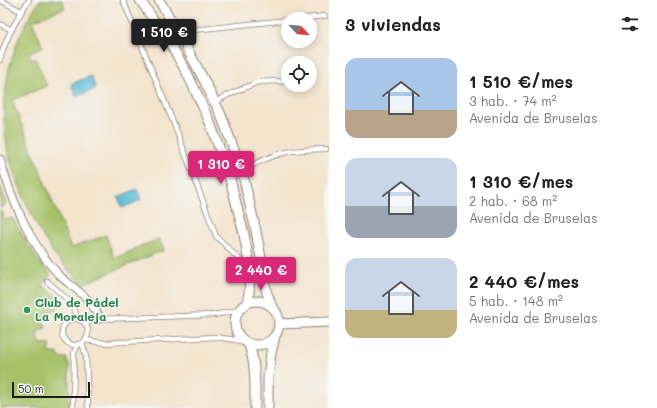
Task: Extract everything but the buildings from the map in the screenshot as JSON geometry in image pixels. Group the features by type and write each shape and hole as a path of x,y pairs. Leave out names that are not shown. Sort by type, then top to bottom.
{"street":[{"path":"140,0 171,45 187,73 209,120 229,175 244,234 250,269 249,294 247,303"},
{"path":"159,0 182,37 221,115 242,171 256,231 264,281 267,293 279,318 280,324 275,336 264,345 257,346 246,343"},
{"path":"0,159 5,178 24,223 40,251 58,274 92,304 100,319"},
{"path":"255,408 253,355 246,343 237,334 234,326 235,318 238,310 247,303 255,301 264,302 272,306"},
{"path":"280,324 329,322"},
{"path":"268,408 268,377 275,336"}],"lane":[{"path":"0,0 21,11"},
{"path":"0,60 1,51 21,11 29,0"},
{"path":"123,0 176,129 216,236 250,269"},
{"path":"317,17 325,16"},
{"path":"182,37 193,30 281,21"},
{"path":"0,24 12,30"},
{"path":"214,102 258,82 281,81"},
{"path":"242,171 254,164 291,151 326,149"},
{"path":"47,281 68,300 78,319"},
{"path":"85,323 100,319 214,316 238,310"},
{"path":"73,408 74,353 81,342 87,336 88,332 85,323 74,318 66,322 62,329 63,338 69,344 81,342 105,343 215,337 246,343"},
{"path":"81,342 86,355 88,408"}],"green space":[{"path":"40,0 62,0 65,8 32,21 43,47 29,53 32,60 35,58 47,86 12,100 71,248 106,235 114,258 159,239 164,250 83,284 54,254 40,232 24,198 8,154 4,123 4,100 9,68 18,40 29,17"},
{"path":"0,184 6,204 0,208"},
{"name":"Club de Pádel La Moraleja","path":"0,210 5,220 12,218 36,257 51,275 42,284 56,296 59,303 57,304 59,308 48,312 49,317 41,320 41,323 44,322 46,328 37,332 40,343 50,344 50,351 48,351 48,353 58,353 58,357 67,358 67,363 69,363 69,408 0,408"}],"water":[{"path":"91,76 96,89 76,97 71,84"},
{"path":"137,189 141,200 122,208 118,197"}],"place":[{"name":"Club de Pádel La Moraleja","path":"27,310"}]}
